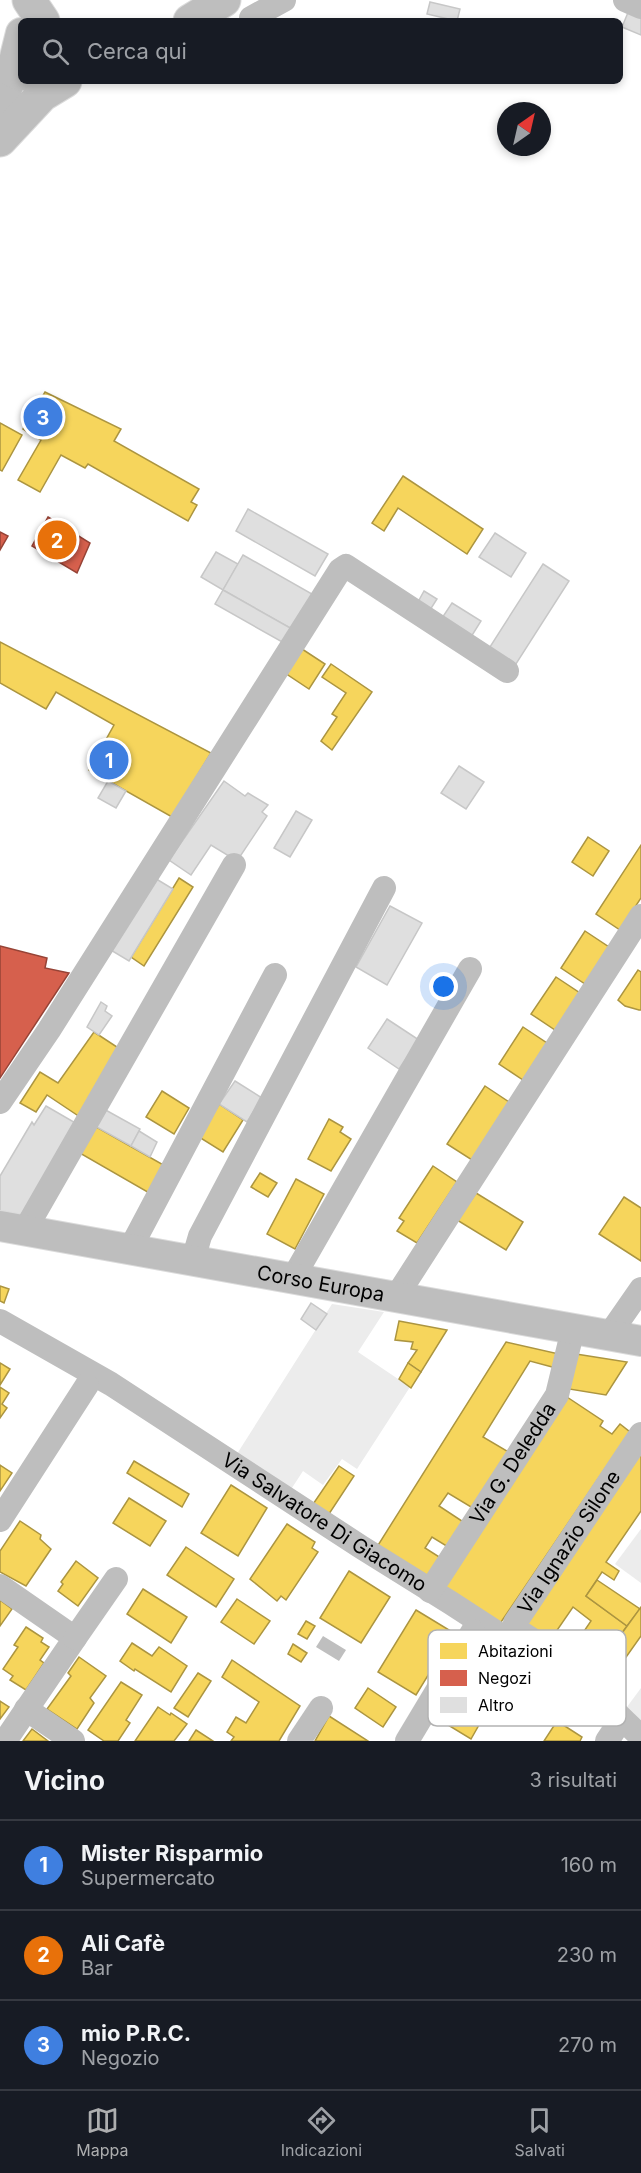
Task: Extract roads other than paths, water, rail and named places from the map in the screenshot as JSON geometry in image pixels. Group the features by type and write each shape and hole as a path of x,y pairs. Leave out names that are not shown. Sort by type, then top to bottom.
{"highway":[{"path":"29,0 41,18"},
{"path":"195,18 224,0"},
{"path":"0,140 42,95 60,84"}],"main road":[{"path":"25,18 29,0"},
{"path":"0,117 18,54"},
{"name":"Corso Europa","path":"13,1228 641,1341"}],"street":[{"path":"251,18 284,0"},
{"path":"625,0 641,7"},
{"path":"0,1102 49,1030 270,677 340,570 346,566 507,671"},
{"path":"13,1228 234,865"},
{"path":"193,1260 200,1236 384,888"},
{"path":"396,1297 641,916"},
{"path":"293,1278 470,969"},
{"path":"129,1249 275,975"},
{"path":"609,1335 641,1289"},
{"name":"Via Salvatore Di Giacomo","path":"0,1321 164,1417 493,1630"},
{"name":"Via G. Deledda","path":"430,1591 557,1395 573,1329"},
{"path":"0,1520 87,1384"},
{"name":"Via Ignazio Silone","path":"517,1630 514,1628 515,1623 641,1434"},
{"path":"4,1741 116,1578"},
{"path":"0,1586 75,1638"},
{"path":"407,1741 428,1706"},
{"path":"299,1741 321,1708"},
{"path":"26,1709 73,1741"},
{"name":"Via Salvatore Di Giacomo","path":"626,1724 641,1737"},
{"path":"607,1741 617,1726"}],"place":[{"name":"mio P.R.C.","path":"43,417"},
{"name":"Ali Cafè","path":"57,540"},
{"name":"Mister Risparmio","path":"109,760"}]}
